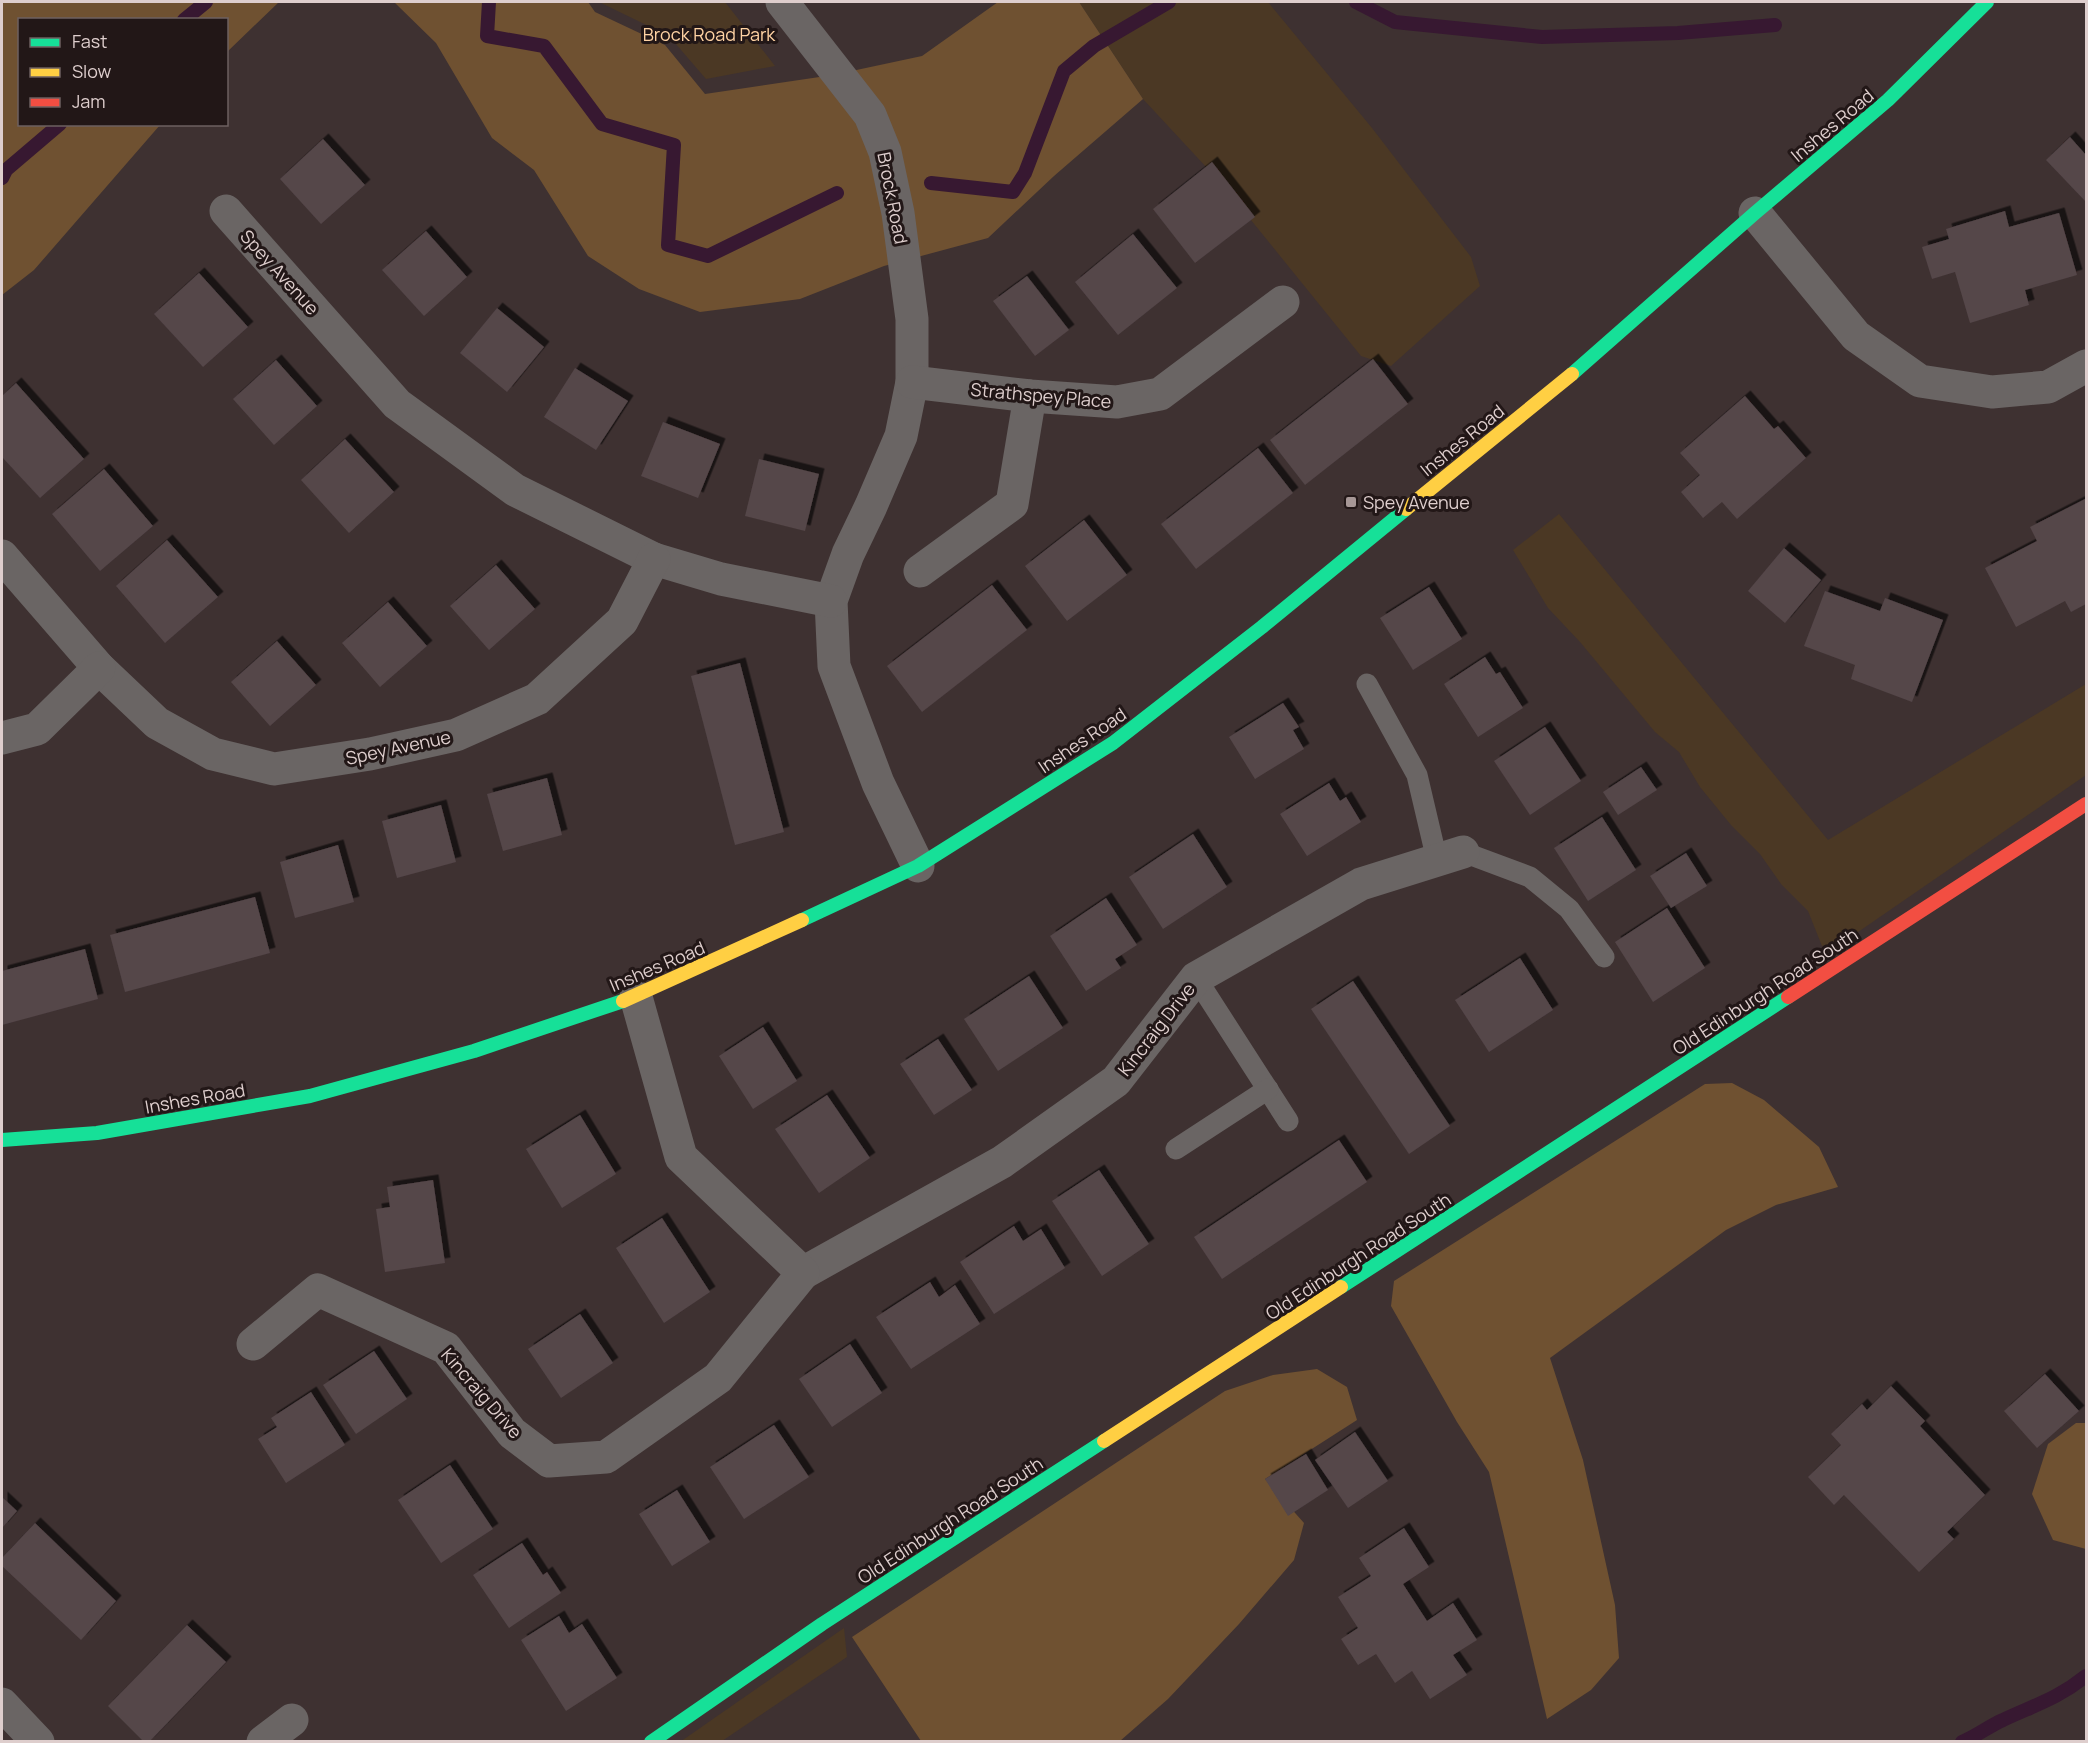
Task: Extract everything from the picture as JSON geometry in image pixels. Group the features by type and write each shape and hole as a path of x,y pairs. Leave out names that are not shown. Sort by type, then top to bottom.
{"street":[{"name":"Brock Road","path":"782,2 870,116 885,152 898,213 912,319 912,382 901,436 872,506 848,554 831,601"},
{"name":"Inshes Road","path":"2,1140 97,1132 310,1096 474,1051 636,997 918,866 1113,743 1244,642 1591,358 1755,213 1888,100 1987,2"},
{"name":"Spey Avenue","path":"226,211 397,404 515,490 654,559 721,579 831,601"},
{"path":"1755,213 1856,336 1920,381 1992,392 2048,387 2086,366"},
{"name":"Strathspey Place","path":"912,382 1030,396 1117,402 1160,394 1283,302"},
{"path":"920,571 1012,504 1030,396"},
{"name":"Spey Avenue","path":"2,556 99,668 157,723 213,754 274,769 370,754 456,735 537,699 622,621 654,559"},
{"path":"831,601 834,666 878,783 918,866"},
{"path":"2,738 37,729 99,668"},
{"name":"Old Edinburgh Road South","path":"651,1742 842,1611 2086,804"},
{"name":"Kincraig Drive","path":"253,1344 318,1290 446,1348 512,1432 549,1461 606,1457 718,1378 802,1273 1002,1162 1116,1081 1196,978 1361,884 1450,856"},
{"path":"636,997 681,1157 802,1273"},
{"path":"2,1704 38,1742"},
{"path":"263,1742 292,1720"}],"lane":[{"path":"1367,684 1417,776 1450,856 1530,877 1569,909 1604,957"},
{"path":"1196,978 1288,1121"},
{"path":"1176,1149 1268,1089"}],"green space":[{"name":"Brock Road Park","path":"599,2 725,2 775,66 706,79 669,36"},
{"path":"1079,2 1268,2 1372,128 1471,257 1480,286 1391,366 1361,356 1221,183 1143,99"},
{"path":"1559,514 1828,840 2086,684 2086,775 1845,941 1822,946 1808,911 1781,884 1760,854 1731,825 1700,787 1679,752 1655,732 1580,642 1548,608 1513,550"},
{"path":"844,1628 847,1657 722,1741 680,1742"}],"shaded area":[{"path":"2,2 279,2 228,51 228,18 18,18 18,126 159,126 34,270 2,295"},
{"path":"394,2 588,2 595,12 665,45 705,94 833,75 922,56 998,2 1079,2 1143,99 1054,176 988,238 884,266 800,299 700,312 639,289 588,256 534,170 492,138 436,43"},
{"path":"1732,1083 1764,1100 1819,1147 1838,1187 1776,1205 1726,1230 1550,1358 1583,1460 1615,1605 1619,1658 1591,1690 1547,1719 1489,1472 1457,1422 1391,1306 1394,1281 1705,1084"},
{"path":"1317,1369 1347,1387 1357,1420 1265,1479 1304,1523 1294,1560 1239,1624 1168,1699 1120,1741 921,1741 852,1637 1225,1391 1273,1375"},
{"path":"2076,1423 2086,1423 2086,1549 2053,1540 2032,1494 2048,1444"}],"building":[{"path":"2070,137 2086,155 2086,202 2046,160"},
{"path":"323,139 365,185 321,224 280,179"},
{"path":"1212,162 1255,217 1195,263 1153,209"},
{"path":"2005,211 2009,227 2059,213 2077,275 2025,290 2029,305 1970,323 1955,272 1932,279 1922,247 1949,239 1946,229"},
{"path":"426,231 467,277 424,316 382,270"},
{"path":"1133,234 1177,288 1118,335 1075,282"},
{"path":"199,273 248,327 203,367 154,314"},
{"path":"1027,276 1069,330 1035,356 993,301"},
{"path":"497,308 544,347 507,392 460,353"},
{"path":"1373,359 1408,404 1305,485 1270,440"},
{"path":"276,360 317,406 274,445 233,399"},
{"path":"575,368 628,401 596,450 544,417"},
{"path":"16,383 84,459 40,498 2,457 2,396"},
{"path":"1745,396 1774,429 1778,426 1806,458 1737,519 1722,502 1703,518 1681,492 1700,475 1680,453"},
{"path":"663,422 720,444 698,498 641,476"},
{"path":"345,439 394,492 349,533 301,480"},
{"path":"1258,448 1293,493 1196,569 1161,524"},
{"path":"759,459 819,474 805,531 745,516"},
{"path":"104,469 153,526 100,571 52,514"},
{"path":"2085,499 2086,604 2071,612 2065,601 2016,627 1985,568 2037,541 2030,527"},
{"path":"1084,520 1127,575 1067,621 1025,566"},
{"path":"167,540 218,597 165,643 116,586"},
{"path":"1784,548 1821,580 1785,623 1748,591"},
{"path":"496,565 535,609 489,650 450,606"},
{"path":"992,585 1027,630 922,712 887,666"},
{"path":"1429,587 1462,639 1413,670 1380,618"},
{"path":"1825,591 1880,611 1885,598 1943,620 1912,702 1851,679 1855,665 1804,646"},
{"path":"388,602 427,646 380,687 342,643"},
{"path":"277,641 316,685 270,726 231,682"},
{"path":"1485,657 1496,674 1500,672 1523,708 1478,737 1444,684"},
{"path":"740,663 784,832 735,845 691,676"},
{"path":"1283,703 1299,727 1293,730 1304,749 1255,779 1229,737"},
{"path":"1545,727 1581,781 1530,815 1494,761"},
{"path":"1641,767 1657,790 1618,815 1603,792"},
{"path":"547,778 562,835 503,851 487,794"},
{"path":"1329,783 1340,801 1346,797 1361,822 1307,856 1280,814"},
{"path":"441,805 456,862 397,878 382,821"},
{"path":"1602,817 1636,870 1588,901 1554,848"},
{"path":"1193,834 1227,887 1163,929 1129,877"},
{"path":"338,845 354,902 295,918 280,862"},
{"path":"1686,853 1707,886 1671,908 1650,876"},
{"path":"255,897 270,953 125,992 110,935"},
{"path":"1106,898 1137,945 1115,959 1121,968 1086,991 1050,936"},
{"path":"1667,908 1705,968 1653,1002 1615,942"},
{"path":"85,949 98,999 2,1025 2,971"},
{"path":"1520,958 1553,1010 1489,1052 1455,1000"},
{"path":"1029,976 1063,1028 998,1071 964,1019"},
{"path":"1353,981 1450,1126 1409,1154 1311,1009"},
{"path":"763,1027 797,1081 753,1109 719,1056"},
{"path":"938,1039 972,1090 934,1115 900,1064"},
{"path":"827,1095 870,1158 819,1193 775,1129"},
{"path":"580,1115 616,1174 562,1208 526,1149"},
{"path":"1339,1140 1367,1182 1222,1279 1194,1237"},
{"path":"1099,1170 1149,1244 1102,1276 1052,1201"},
{"path":"433,1180 445,1263 385,1272 376,1209 390,1207 387,1187"},
{"path":"662,1218 710,1292 664,1323 616,1248"},
{"path":"1014,1226 1023,1241 1041,1229 1065,1268 994,1314 960,1262"},
{"path":"930,1282 939,1297 955,1285 980,1324 911,1369 876,1317"},
{"path":"580,1314 613,1363 561,1398 528,1349"},
{"path":"850,1344 882,1393 832,1427 799,1379"},
{"path":"374,1351 407,1399 356,1434 323,1385"},
{"path":"2045,1374 2079,1411 2037,1448 2004,1411"},
{"path":"1891,1386 1925,1421 1920,1426 1985,1495 1947,1532 1954,1539 1919,1572 1844,1495 1834,1505 1808,1477 1841,1445 1831,1434 1862,1404 1867,1410"},
{"path":"311,1392 345,1445 286,1483 258,1439 277,1427 271,1418"},
{"path":"774,1425 809,1477 744,1519 710,1467"},
{"path":"1355,1432 1388,1481 1348,1508 1315,1460"},
{"path":"1306,1454 1328,1490 1288,1516 1265,1479"},
{"path":"450,1465 493,1529 441,1563 398,1500"},
{"path":"677,1490 710,1542 672,1566 639,1514"},
{"path":"2,1497 17,1511 2,1528"},
{"path":"35,1523 116,1601 81,1640 2,1566 2,1558"},
{"path":"1404,1528 1429,1567 1403,1584 1427,1621 1453,1603 1477,1640 1453,1655 1467,1675 1430,1699 1412,1671 1395,1683 1376,1654 1358,1665 1341,1639 1358,1628 1338,1597 1371,1576 1359,1558"},
{"path":"522,1543 543,1575 547,1572 561,1593 509,1628 473,1575"},
{"path":"559,1616 569,1633 582,1624 617,1678 566,1711 521,1640"},
{"path":"187,1625 226,1662 149,1742 144,1742 108,1706"}],"waterway":[{"path":"186,18 206,2"},
{"path":"489,2 487,36 544,46 602,124 674,145 668,245 708,256 837,193"},
{"path":"931,183 1013,192 1025,173 1064,71 1094,46 1169,2"},
{"path":"1356,2 1395,22 1542,37 1678,33 1775,25"},
{"path":"2,178 6,170 58,126"},
{"path":"1962,1742 1998,1722 2056,1696 2086,1676"}],"traffic: fast":[{"path":"1572,374 1888,100 1987,2"},
{"path":"802,920 918,866 1113,743 1262,627 1406,509"},
{"path":"1341,1287 1788,997"},
{"path":"2,1140 97,1133 310,1096 474,1051 623,1001"},
{"path":"651,1742 822,1624 1104,1441"}],"traffic: slow":[{"path":"1406,509 1572,374"},
{"path":"623,1001 802,920"},
{"path":"1104,1441 1341,1287"}],"traffic: jam":[{"path":"1788,997 2086,804"}],"place":[{"name":"Spey Avenue","path":"1351,502"}]}
